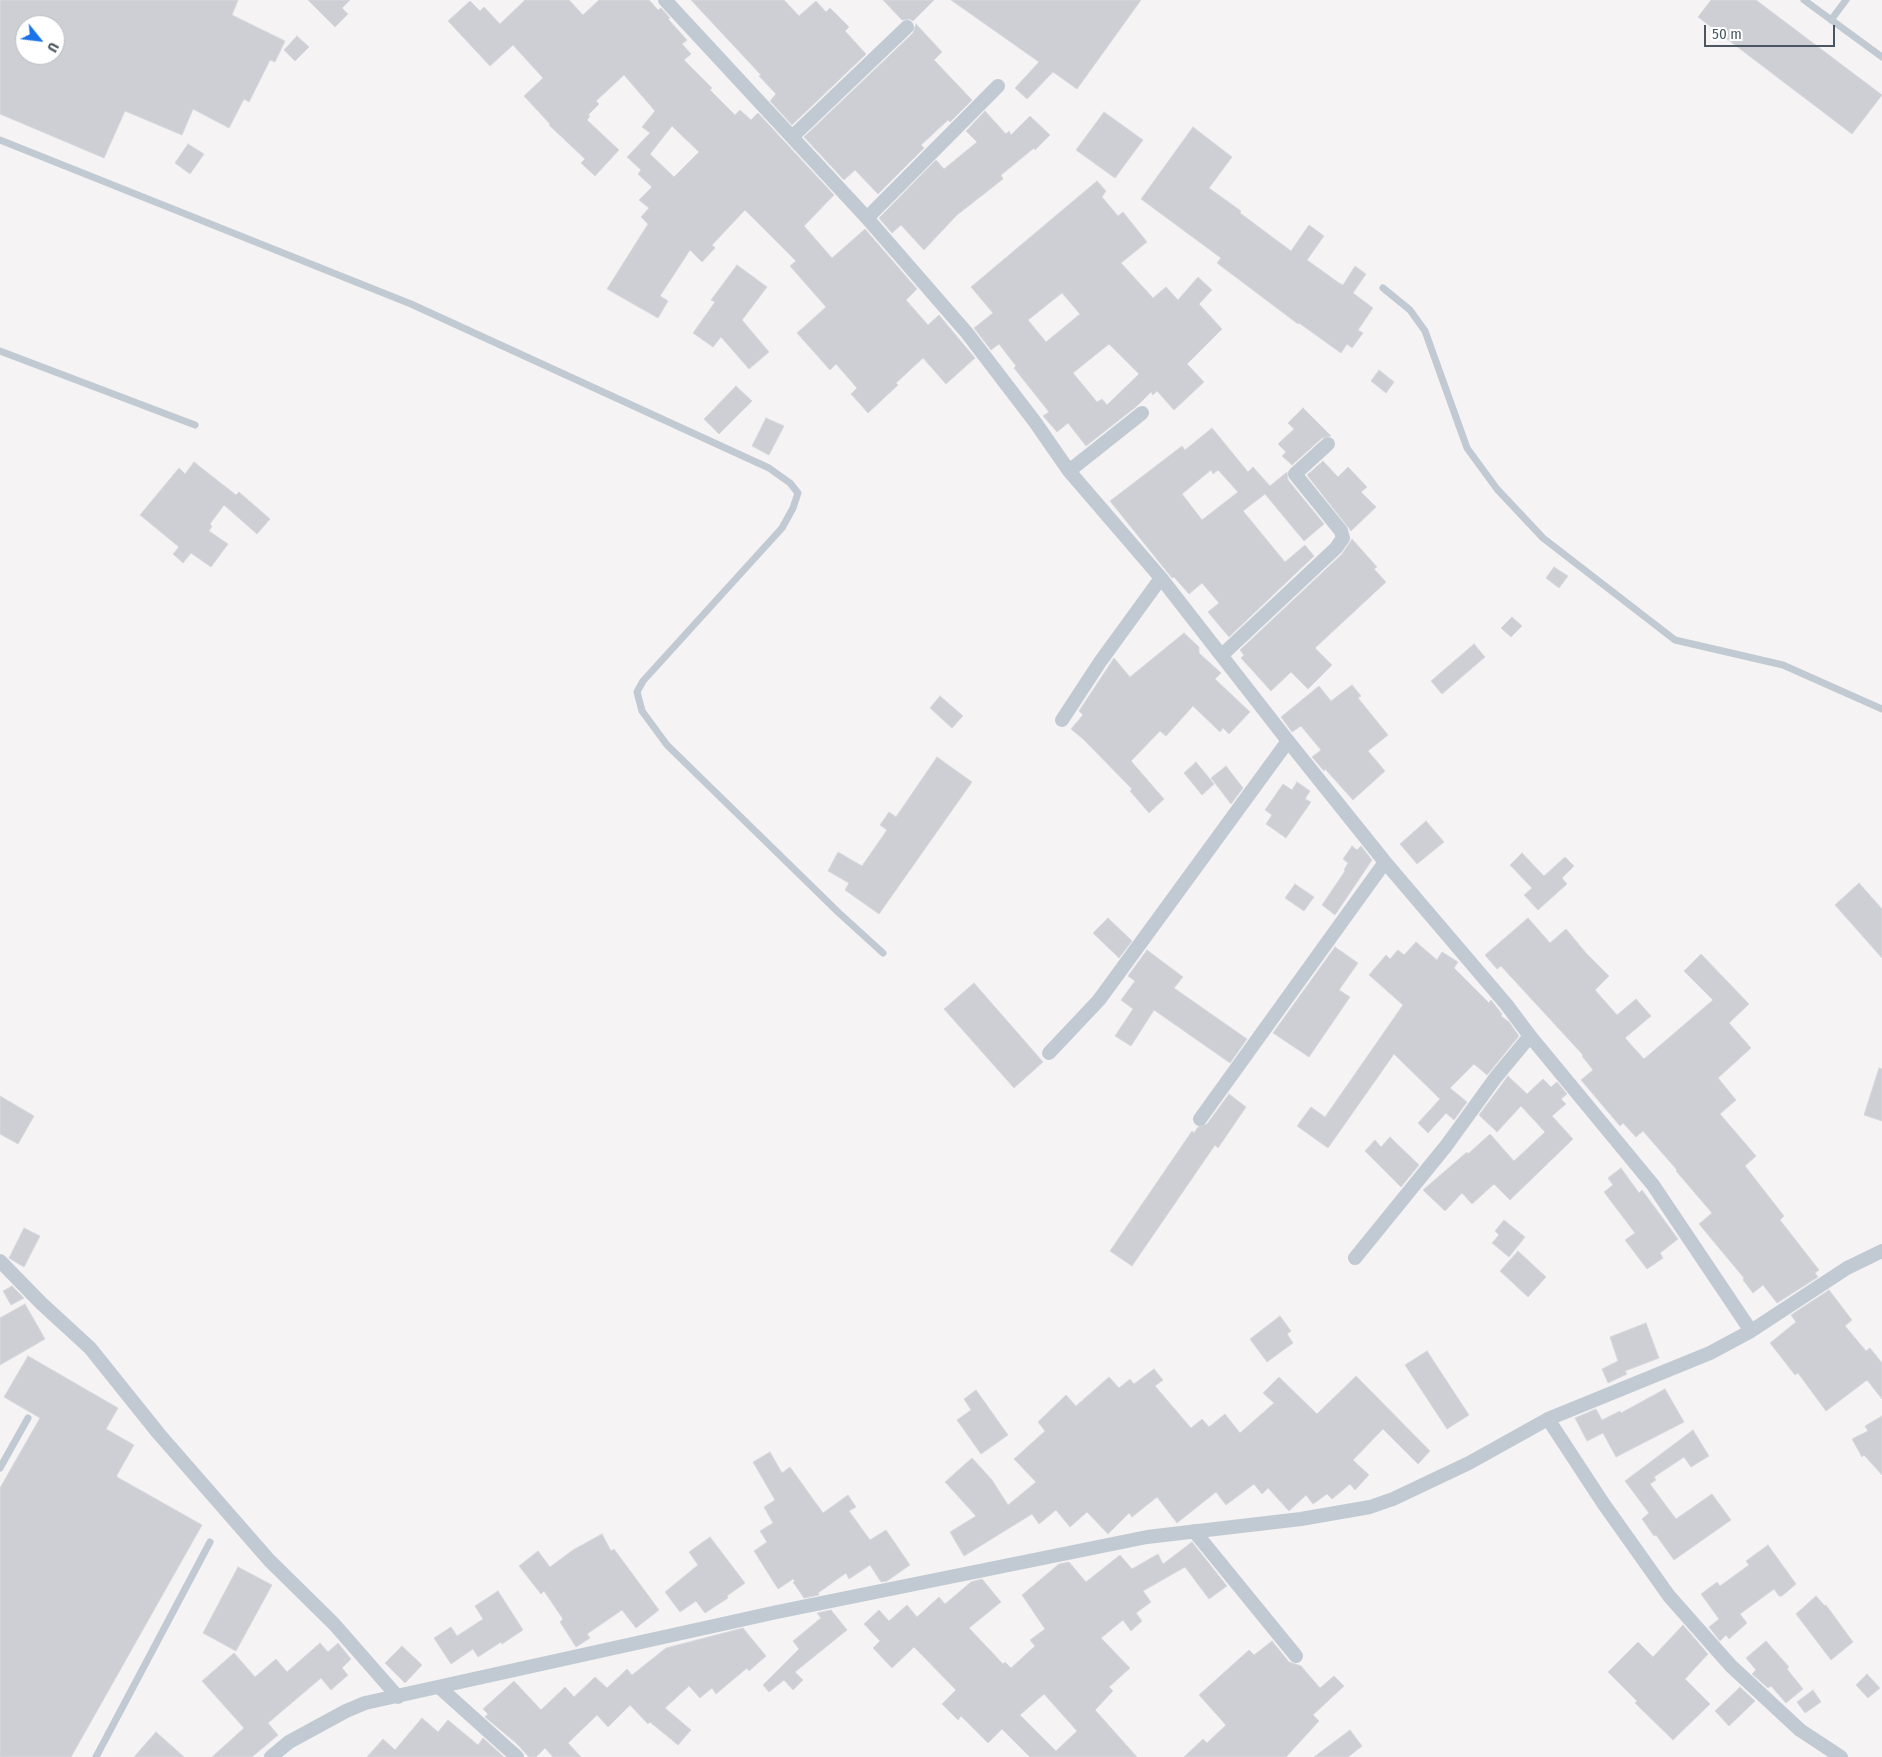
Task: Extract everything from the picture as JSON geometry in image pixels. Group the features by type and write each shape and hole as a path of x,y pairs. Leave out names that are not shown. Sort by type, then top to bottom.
{"street":[{"path":"664,0 867,218 972,340 1069,471 1161,578 1385,862 1506,1004 1530,1036 1653,1185 1752,1331"},
{"path":"792,137 907,27"},
{"path":"867,218 998,86"},
{"path":"1069,471 1142,413"},
{"path":"1222,655 1336,548 1342,538 1341,531 1295,474 1328,444"},
{"path":"1062,720 1100,662 1161,578"},
{"path":"1049,1053 1098,1000 1288,741"},
{"path":"1200,1119 1385,862"},
{"path":"1354,1258 1440,1153 1496,1077 1530,1036"},
{"path":"270,1757 289,1742 346,1711 365,1704 439,1687 777,1612 1147,1537 1301,1519 1370,1507 1393,1499 1469,1463 1548,1419 1710,1353 1752,1331 1847,1268 1882,1251"},
{"path":"0,1261 41,1303 90,1348 159,1434 270,1560 334,1624 398,1697"},
{"path":"1548,1419 1603,1503 1669,1596 1730,1666 1800,1730 1841,1757"},
{"path":"1194,1531 1296,1656"},
{"path":"439,1687 515,1756"}],"lane":[{"path":"1804,0 1882,57"},
{"path":"1831,20 1846,0"},
{"path":"0,140 411,304 769,468 790,483 798,493 793,508 782,528 643,681 638,692 642,711 668,745 839,913 883,953"},
{"path":"1383,288 1410,310 1425,331 1467,448 1497,489 1544,538 1675,640 1783,665 1882,709"},
{"path":"0,351 195,425"},
{"path":"0,1468 28,1418"},
{"path":"96,1757 210,1542"}],"building":[{"path":"0,0 238,0 232,15 285,41 275,62 270,60 249,102 244,99 229,128 193,109 182,135 125,111 104,158 0,114"},
{"path":"308,0 350,0 342,8 348,14 335,27"},
{"path":"525,0 569,0 583,15 599,0 649,0 658,10 661,8 670,18 668,19 687,40 682,44 691,54 684,60 712,88 710,90 735,115 740,110 751,120 758,113 834,195 804,226 832,258 865,229 917,289 906,300 928,325 939,315 975,358 946,384 923,358 868,413 851,394 857,388 836,364 830,370 797,333 826,307 790,266 796,261 745,210 712,245 715,248 702,262 690,250 660,296 668,301 658,318 607,289 648,224 641,217 649,208 639,200 652,187 638,174 641,170 627,157 650,133 642,127 655,111 624,75 596,101 599,104 588,115 590,116 587,120 619,150 595,176 581,163 585,159 549,125 524,96 543,78 513,45 490,66 448,21 470,1 480,11 484,7 500,24","holes":["672,126 699,152 674,177 650,154"]},
{"path":"691,0 784,0 799,16 816,1 826,12 830,8 849,27 845,31 866,54 792,125 770,101 776,94 759,76 761,75"},
{"path":"883,0 934,0 913,21 909,19 902,20"},
{"path":"951,0 1141,0 1077,89 1053,72 1027,99 1015,88 1039,62"},
{"path":"1711,0 1756,0 1882,95 1852,134 1698,17"},
{"path":"916,24 942,52 934,60 972,100 950,122 948,120 921,145 924,148 878,194 855,170 844,180 804,137 913,33"},
{"path":"297,36 309,47 295,61 284,50"},
{"path":"985,111 1006,134 1009,131 1011,135 1030,116 1050,135 1035,150 1034,148 1001,175 1003,179 957,215 924,250 901,225 892,233 879,218 936,160 944,169 977,142 966,131"},
{"path":"1104,112 1143,140 1115,178 1076,150"},
{"path":"1193,127 1232,157 1209,188 1291,251 1309,225 1324,236 1307,260 1339,283 1343,285 1355,266 1366,274 1353,293 1373,308 1358,330 1363,333 1352,348 1347,344 1341,353 1298,324 1217,263 1221,258 1141,199"},
{"path":"188,144 204,154 190,174 175,163"},
{"path":"1097,181 1106,191 1102,197 1118,216 1123,212 1147,242 1121,263 1153,298 1166,287 1178,300 1198,277 1212,290 1199,304 1222,329 1187,364 1204,382 1174,410 1157,391 1153,395 1151,392 1137,406 1086,446 1068,423 1057,432 1043,416 1049,412 1014,368 1016,366 999,344 991,350 974,328 993,313 971,287","holes":["1062,293 1080,314 1046,342 1028,320","1109,344 1139,374 1107,405 1102,399 1097,402 1073,373"]},
{"path":"737,265 767,287 742,320 769,352 749,369 721,337 713,347 693,333 715,302 711,300"},
{"path":"1379,370 1394,382 1386,393 1371,381"},
{"path":"736,386 752,401 719,434 704,419"},
{"path":"1303,408 1331,436 1322,438 1292,465 1282,456 1286,452 1278,444 1294,429 1288,423"},
{"path":"766,418 784,426 769,455 752,446"},
{"path":"1212,428 1248,472 1253,467 1270,486 1287,472 1288,480 1324,524 1304,541 1265,494 1243,511 1285,562 1305,545 1314,556 1229,637 1208,612 1219,603 1202,583 1189,594 1174,577 1172,578 1110,501 1182,446 1185,450","holes":["1211,470 1213,474 1218,470 1238,492 1202,520 1182,494"]},
{"path":"1323,461 1338,477 1348,467 1367,487 1361,492 1376,507 1351,531 1307,475"},
{"path":"194,462 236,495 239,492 270,519 257,534 224,505 210,524 212,526 209,531 228,544 211,567 191,553 183,563 173,554 179,547 140,515 179,468 185,474"},
{"path":"1352,539 1377,567 1374,569 1386,582 1315,648 1332,665 1308,689 1291,672 1271,691 1241,658 1244,655 1240,650 1342,554"},
{"path":"1554,567 1568,576 1559,588 1546,578"},
{"path":"1512,617 1522,626 1511,637 1501,628"},
{"path":"1184,633 1199,647 1199,653 1221,673 1215,679 1250,712 1229,734 1223,728 1220,732 1193,706 1166,736 1160,731 1131,761 1164,799 1149,813 1130,791 1132,789 1071,729 1083,715 1079,711 1114,658 1130,677"},
{"path":"1474,644 1485,657 1442,694 1431,681"},
{"path":"1352,685 1361,696 1358,698 1388,735 1368,751 1385,771 1353,800 1312,757 1321,750 1301,726 1292,732 1281,717 1319,686 1331,701"},
{"path":"940,696 963,716 952,728 930,708"},
{"path":"937,757 972,782 879,914 845,890 849,883 828,871 838,852 862,866 887,830 880,825 889,812 896,817"},
{"path":"1196,762 1214,784 1202,795 1184,773"},
{"path":"1226,766 1243,788 1231,804 1211,778"},
{"path":"1297,782 1310,791 1305,799 1311,802 1286,838 1266,824 1272,815 1265,810 1283,784 1292,790"},
{"path":"1426,821 1444,842 1417,864 1400,844"},
{"path":"1352,846 1357,850 1361,846 1372,860 1335,915 1322,905 1345,871 1348,863 1343,859"},
{"path":"1522,853 1544,876 1565,857 1574,866 1562,878 1567,884 1538,910 1524,895 1532,888 1510,865"},
{"path":"1859,883 1882,909 1882,958 1835,905"},
{"path":"1295,884 1314,897 1304,911 1285,898"},
{"path":"1108,918 1132,941 1119,958 1093,933"},
{"path":"1528,918 1550,943 1566,929 1609,976 1595,990 1617,1015 1636,999 1651,1016 1625,1038 1644,1059 1713,1000 1684,971 1701,954 1749,1004 1729,1023 1751,1048 1718,1078 1736,1100 1720,1114 1756,1156 1745,1166 1784,1216 1780,1220 1819,1270 1815,1273 1818,1277 1777,1303 1763,1285 1753,1293 1743,1280 1744,1278 1699,1224 1712,1213 1643,1131 1636,1137 1623,1123 1620,1126 1581,1080 1593,1070 1583,1055 1501,966 1497,969 1485,955"},
{"path":"1416,942 1437,960 1442,952 1458,962 1454,968 1489,1003 1491,1000 1502,1014 1501,1016 1509,1022 1519,1036 1487,1075 1474,1064 1450,1088 1467,1102 1454,1120 1446,1113 1428,1133 1418,1123 1440,1099 1394,1054 1328,1148 1297,1126 1311,1107 1325,1117 1403,1005 1369,975 1386,955 1390,959 1398,950 1404,955"},
{"path":"1335,947 1358,963 1339,990 1350,997 1309,1057 1273,1033"},
{"path":"1147,950 1183,977 1174,988 1247,1039 1230,1063 1154,1010 1131,1046 1115,1036 1133,1009 1121,1000 1135,981 1128,976"},
{"path":"974,983 1043,1062 1014,1088 944,1009"},
{"path":"1879,1068 1882,1069 1882,1121 1864,1115"},
{"path":"1508,1076 1527,1094 1543,1079 1551,1087 1557,1082 1567,1094 1561,1099 1566,1104 1552,1116 1573,1139 1510,1200 1494,1184 1472,1204 1462,1193 1445,1211 1423,1190 1467,1152 1468,1154 1490,1134 1514,1161 1545,1132 1521,1106 1497,1132 1479,1115"},
{"path":"1229,1094 1246,1107 1218,1148 1215,1145 1132,1266 1110,1251 1192,1131 1194,1133 1198,1127 1207,1124"},
{"path":"0,1096 34,1116 18,1144 0,1134"},
{"path":"1390,1137 1419,1165 1401,1187 1365,1151 1375,1140 1381,1147"},
{"path":"1621,1168 1639,1193 1642,1190 1678,1239 1660,1253 1663,1258 1647,1269 1625,1240 1635,1233 1604,1192 1613,1185 1608,1178"},
{"path":"1504,1220 1525,1237 1509,1257 1492,1243 1499,1235 1495,1231"},
{"path":"24,1228 40,1236 24,1267 9,1258"},
{"path":"1518,1251 1546,1277 1528,1297 1500,1271"},
{"path":"12,1286 24,1298 11,1305 3,1291"},
{"path":"1829,1290 1852,1320 1845,1326 1866,1351 1870,1348 1882,1363 1882,1399 1867,1380 1826,1411 1798,1373 1795,1375 1770,1343 1796,1322 1791,1315"},
{"path":"25,1304 45,1339 0,1365 0,1318"},
{"path":"1280,1316 1291,1331 1287,1334 1293,1343 1267,1362 1250,1339"},
{"path":"1646,1323 1659,1358 1625,1371 1627,1374 1608,1383 1602,1369 1618,1361 1610,1337"},
{"path":"1427,1351 1469,1415 1447,1429 1405,1365"},
{"path":"28,1356 118,1408 106,1429 134,1445 117,1477 202,1525 71,1757 0,1757 0,1488 40,1418 4,1397"},
{"path":"1154,1369 1163,1380 1155,1386 1191,1428 1202,1419 1209,1427 1225,1414 1240,1433 1274,1403 1263,1393 1279,1377 1317,1414 1356,1376 1430,1451 1418,1464 1383,1429 1353,1460 1369,1475 1355,1490 1350,1484 1332,1499 1327,1494 1313,1504 1306,1495 1289,1511 1268,1488 1262,1494 1254,1484 1226,1505 1216,1492 1177,1523 1157,1497 1132,1517 1129,1513 1108,1534 1087,1512 1070,1527 1056,1510 1039,1524 1032,1514 964,1556 950,1532 976,1516 945,1482 972,1458 992,1480 1008,1505 1036,1482 1014,1459 1045,1431 1038,1422 1066,1395 1076,1406 1109,1377 1119,1388 1130,1379 1134,1384"},
{"path":"1665,1389 1684,1422 1616,1457 1603,1433 1587,1441 1575,1418 1596,1409 1602,1420 1620,1411 1621,1413"},
{"path":"976,1390 1008,1435 981,1454 957,1420 971,1410 964,1399"},
{"path":"1882,1416 1882,1475 1864,1455 1862,1457 1852,1439 1868,1431 1865,1426"},
{"path":"1693,1430 1709,1456 1691,1467 1684,1457 1654,1477 1656,1480 1650,1484 1676,1519 1712,1494 1731,1520 1674,1560 1642,1519 1649,1513 1625,1481"},
{"path":"770,1452 782,1473 790,1467 823,1513 848,1495 856,1507 849,1511 870,1540 886,1530 910,1565 887,1581 881,1582 870,1565 849,1579 846,1573 818,1593 819,1595 804,1598 793,1582 795,1581 793,1579 778,1589 754,1551 767,1542 760,1531 773,1523 764,1507 775,1500 753,1462"},
{"path":"602,1534 611,1551 614,1549 659,1610 636,1628 622,1610 587,1634 590,1638 576,1647 560,1622 563,1619 544,1591 541,1594 519,1566 538,1551 550,1567 573,1550"},
{"path":"710,1537 745,1583 727,1596 728,1598 705,1613 696,1601 680,1612 665,1592 698,1565 689,1552"},
{"path":"1192,1542 1227,1586 1209,1599 1185,1567 1143,1591 1151,1602 1136,1613 1142,1621 1131,1631 1123,1620 1101,1638 1130,1668 1109,1687 1113,1691 1095,1710 1137,1757 1030,1757 1002,1729 988,1743 961,1716 958,1720 942,1704 956,1690 914,1647 892,1668 873,1648 880,1641 864,1624 879,1610 889,1621 907,1605 917,1617 939,1597 945,1604 971,1582 982,1579 1001,1602 969,1628 1003,1664 1005,1662 1011,1668 1035,1646 1030,1640 1045,1629 1022,1595 1059,1564 1069,1562 1086,1582 1120,1555 1132,1569 1158,1554 1163,1564","holes":["1044,1694 1077,1731 1056,1751 1020,1715"]},
{"path":"1768,1545 1796,1584 1782,1596 1779,1596 1774,1589 1740,1614 1747,1623 1729,1639 1726,1635 1720,1641 1709,1627 1719,1619 1701,1594 1717,1582 1720,1586 1749,1565 1746,1561"},
{"path":"238,1567 272,1585 236,1651 203,1633"},
{"path":"498,1591 523,1630 478,1657 473,1649 451,1664 434,1638 451,1627 457,1636 483,1619 475,1606"},
{"path":"1816,1596 1826,1605 1853,1642 1831,1660 1796,1614"},
{"path":"831,1610 847,1630 795,1672 803,1680 793,1690 784,1680 769,1692 763,1685 799,1649 793,1641 821,1618 817,1613"},
{"path":"1683,1625 1708,1654 1685,1679 1710,1704 1673,1740 1635,1703 1637,1701 1608,1672 1638,1642 1653,1657"},
{"path":"743,1628 766,1656 749,1671 747,1668 716,1694 712,1688 700,1698 689,1686 665,1708 691,1730 678,1745 650,1722 648,1724 630,1705 608,1727 597,1715 568,1743 581,1757 553,1757 545,1748 536,1757 529,1757 516,1743 485,1717 488,1714 483,1709 514,1681 541,1710 565,1687 574,1697 595,1677 607,1688 627,1669 632,1675 666,1648"},
{"path":"1272,1641 1289,1662 1301,1666 1320,1688 1334,1676 1344,1686 1313,1715 1319,1721 1286,1757 1184,1757 1203,1739 1207,1743 1226,1725 1199,1695 1249,1650 1254,1655"},
{"path":"1766,1641 1789,1667 1787,1669 1803,1689 1786,1703 1771,1686 1768,1688 1752,1674 1756,1670 1746,1658"},
{"path":"320,1643 328,1652 338,1643 351,1659 342,1668 348,1675 331,1690 321,1678 268,1723 278,1735 252,1757 212,1757 244,1728 202,1681 234,1653 255,1677 276,1659 287,1672"},
{"path":"402,1646 422,1665 405,1683 385,1663"},
{"path":"1867,1674 1880,1688 1868,1698 1856,1685"},
{"path":"1740,1687 1755,1701 1729,1726 1715,1711"},
{"path":"1813,1690 1821,1702 1805,1713 1797,1702"},
{"path":"422,1718 438,1732 448,1720 478,1745 483,1738 504,1757 367,1757 383,1739 395,1750"},
{"path":"1350,1730 1362,1746 1348,1757 1314,1757"},
{"path":"156,1732 184,1757 134,1757"}]}
